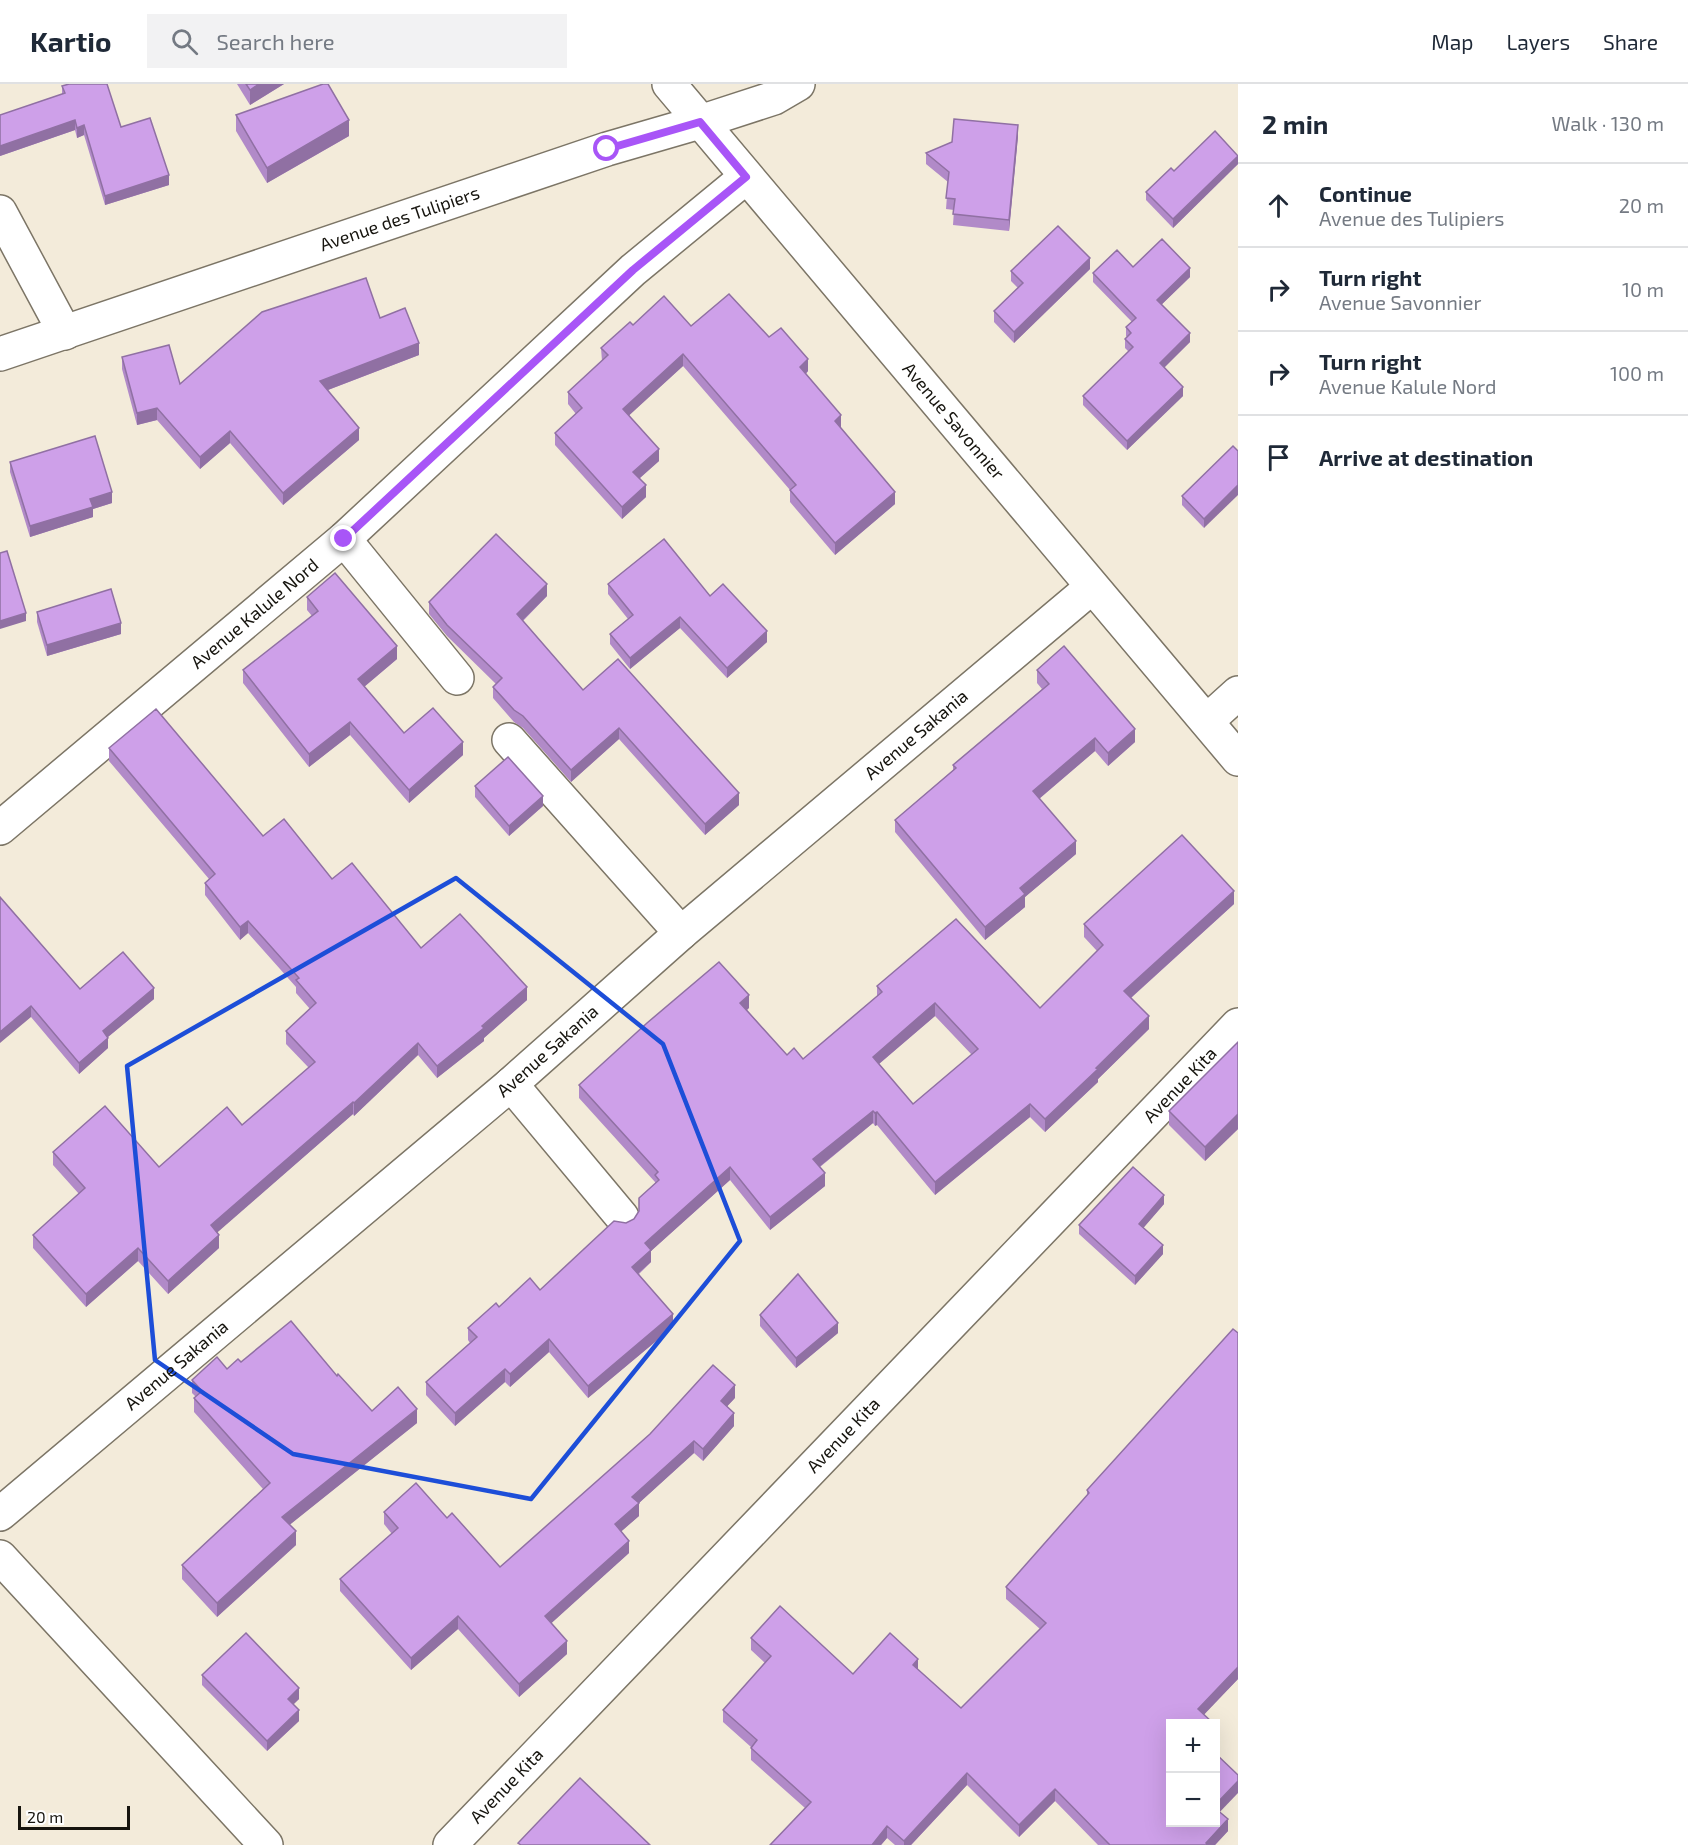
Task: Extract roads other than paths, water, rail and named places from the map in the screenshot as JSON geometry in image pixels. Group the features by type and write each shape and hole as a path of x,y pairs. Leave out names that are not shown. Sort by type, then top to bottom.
{"street":[{"name":"Avenue Savonnier","path":"669,84 1238,759"},
{"name":"Avenue des Tulipiers","path":"0,354 607,149 774,98 798,84"},
{"name":"Avenue Kalule Nord","path":"0,828 344,539 633,270 746,177"},
{"path":"0,212 65,333"},
{"path":"344,539 457,678"},
{"name":"Avenue Sakania","path":"0,1514 511,1084 681,933 1092,587"},
{"path":"1207,722 1238,693"},
{"path":"509,740 681,933"},
{"name":"Avenue Kita","path":"450,1845 1238,1025"},
{"path":"511,1084 622,1217"},
{"path":"0,1557 266,1845"}]}
